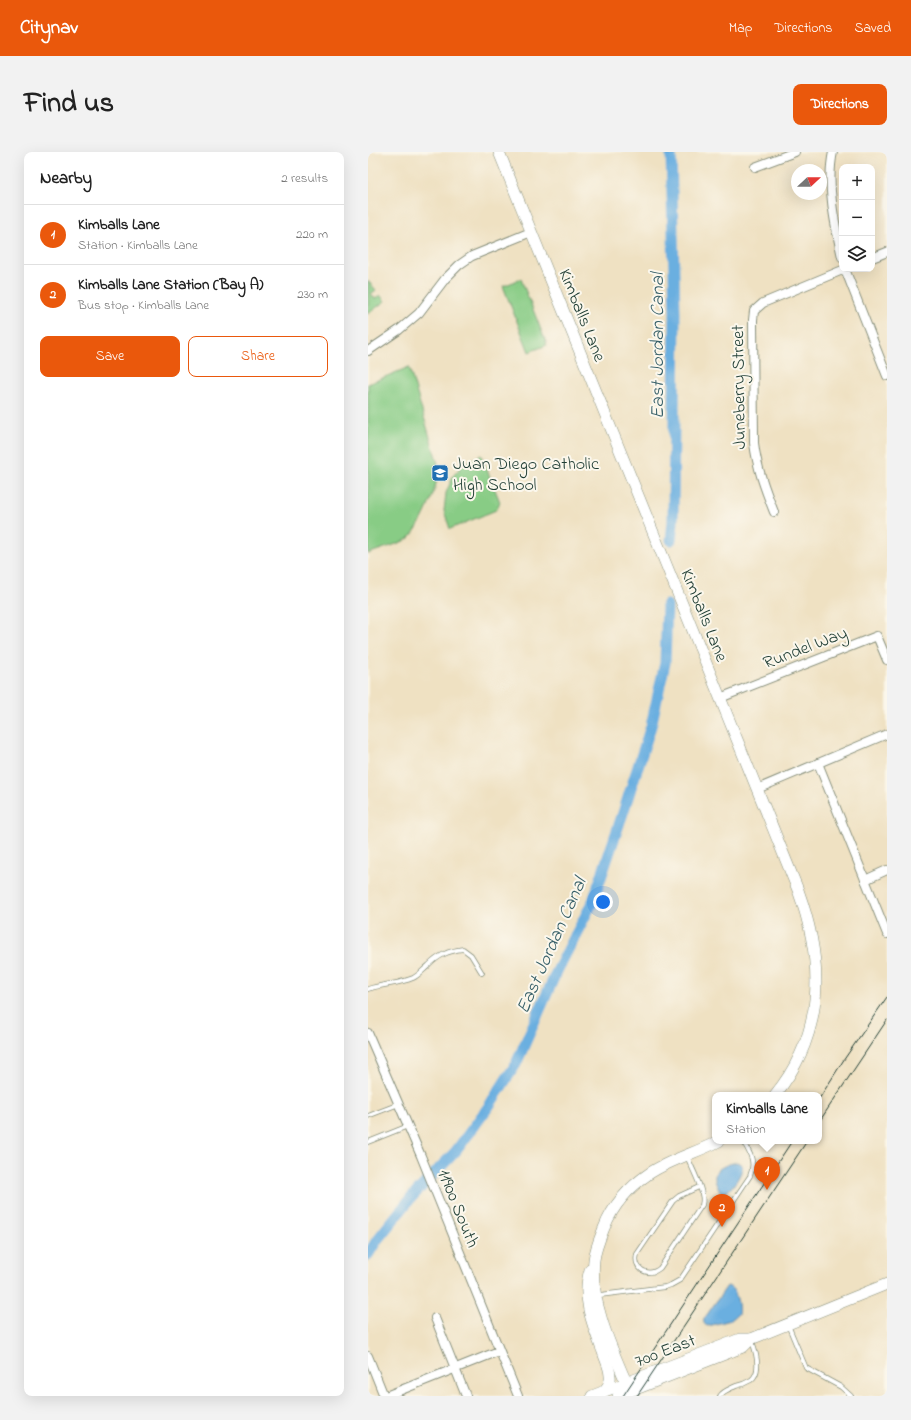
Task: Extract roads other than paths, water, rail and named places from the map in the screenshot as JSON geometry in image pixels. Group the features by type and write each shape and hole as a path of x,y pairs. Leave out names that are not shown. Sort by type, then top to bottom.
{"street":[{"name":"Kimballs Lane","path":"499,152 803,905 811,934 816,965 815,1002 808,1035 797,1062 777,1092"},
{"path":"755,168 795,152"},
{"path":"833,152 830,166 839,245"},
{"path":"368,351 399,330 419,313 458,265 472,256 531,232"},
{"path":"875,257 887,252"},
{"name":"Juneberry Street","path":"774,512 760,476 754,443 754,311 763,303 839,271"},
{"path":"846,272 887,376"},
{"name":"Rundel Way","path":"720,698 877,636 887,660"},
{"path":"756,789 887,734"},
{"path":"818,763 887,934"},
{"path":"865,880 887,870"},
{"name":"11900 South","path":"368,1033 431,1180 518,1396"},
{"path":"597,1394 609,1383 610,1374 593,1325 587,1298 587,1283 606,1222 622,1197 650,1173 662,1166 712,1144"},
{"path":"594,1260 600,1295 631,1386"},
{"path":"594,1260 595,1287 601,1316 631,1386"},
{"name":"700 East","path":"597,1394 631,1386 743,1347 751,1339 887,1284"},
{"path":"435,1318 466,1396"},
{"path":"368,1356 385,1396 499,1351"},
{"name":"700 East","path":"618,1396 631,1386"}],"lane":[{"path":"368,989 415,977 430,964 449,951 463,949 471,955 482,973"},
{"path":"368,1116 399,1104"},
{"path":"368,1142 408,1126"},
{"path":"600,1295 665,1287 680,1280 750,1176 753,1168 752,1159 744,1144"},
{"path":"687,1155 700,1187 704,1202 660,1268 652,1273 644,1272 637,1266 637,1254 670,1203 679,1196 700,1187"},
{"path":"788,1324 806,1368 841,1387 851,1396"},
{"path":"720,1396 726,1390 750,1380 755,1375 757,1368 751,1339"}],"water":[{"path":"737,1162 742,1165 739,1176 727,1192 721,1192 715,1180 717,1171 720,1168"},
{"path":"727,1286 733,1290 737,1297 738,1314 731,1320 707,1326 704,1323 704,1319"}],"waterway":[{"name":"East Jordan Canal","path":"671,152 675,314 673,522 671,540"},
{"name":"East Jordan Canal","path":"368,1255 377,1240 410,1199 456,1151 489,1106 516,1064 556,973 593,901 651,726 665,663 667,605"}],"tram line":[{"path":"822,1094 887,997"},
{"path":"822,1118 887,1020"},
{"path":"623,1396 790,1144"},
{"path":"637,1396 805,1144"}],"place":[{"name":"Juan Diego Catholic High School","path":"440,473"},
{"name":"Kimballs Lane","path":"767,1190"},
{"name":"Kimballs Lane Station (Bay A)","path":"722,1227"}]}
